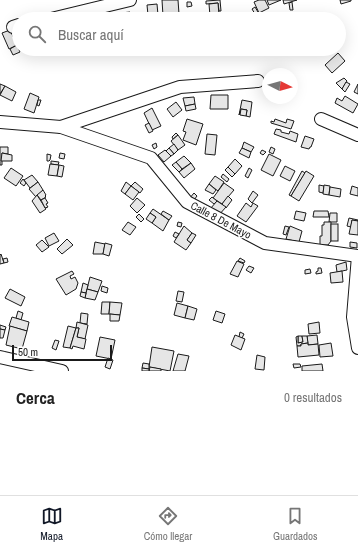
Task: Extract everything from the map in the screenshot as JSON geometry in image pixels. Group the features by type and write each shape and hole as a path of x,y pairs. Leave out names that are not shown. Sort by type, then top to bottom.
{"street":[{"path":"81,12 130,0"},
{"path":"0,122 61,127 180,87 258,81"},
{"path":"321,119 358,135"},
{"name":"Calle 8 De Mayo","path":"61,127 151,158 187,202 265,243 358,256"},
{"path":"358,256 353,317 358,348"},
{"path":"0,357 62,371"}],"building":[{"path":"162,0 178,0 179,12 163,12"},
{"path":"220,0 221,11 219,11 218,3 206,4 206,1"},
{"path":"265,0 269,8 259,12 254,2"},
{"path":"267,0 281,0 269,5"},
{"path":"283,0 297,0 284,4"},
{"path":"340,0 351,0 351,1 341,4"},
{"path":"187,2 191,2 192,6 187,7"},
{"path":"292,2 293,10 290,10 289,3"},
{"path":"218,3 219,12 210,12 209,4"},
{"path":"157,4 158,12 148,12 147,5"},
{"path":"255,7 258,12 254,12 252,9"},
{"path":"10,30 12,34 12,48 9,49 2,33"},
{"path":"335,56 341,56 345,61 332,73 325,65"},
{"path":"344,78 347,81 342,89 336,83"},
{"path":"346,82 350,84 345,92 342,89"},
{"path":"0,84 5,86 0,94"},
{"path":"358,84 358,94 354,92"},
{"path":"5,86 16,92 12,101 0,95"},
{"path":"30,93 39,97 34,113 24,109"},
{"path":"211,95 228,95 228,109 210,109"},
{"path":"345,96 358,104 353,113 335,103 337,98 342,101"},
{"path":"194,97 195,104 185,106 183,98"},
{"path":"38,100 41,100 39,106 37,105"},
{"path":"242,100 252,102 250,117 246,116 247,110 241,109 239,115"},
{"path":"176,102 182,110 173,117 167,109"},
{"path":"195,104 196,109 186,111 185,106"},
{"path":"152,108 161,126 152,130 144,113"},
{"path":"241,109 247,110 246,116 240,115"},
{"path":"187,119 203,124 196,145 183,140 186,132 183,131"},
{"path":"275,119 286,123 287,119 294,121 291,129 271,123 271,121 274,122"},
{"path":"149,123 153,131 149,133 145,125"},
{"path":"276,129 289,134 290,131 298,134 296,142 274,134"},
{"path":"176,133 178,135 173,139 172,137"},
{"path":"207,134 217,135 215,155 205,154"},
{"path":"178,135 185,145 178,150 171,141"},
{"path":"305,136 314,139 309,149 301,147"},
{"path":"244,142 254,147 251,152 242,148"},
{"path":"156,143 157,147 154,149 152,145"},
{"path":"174,144 178,150 174,154 169,148"},
{"path":"0,147 8,147 8,154 2,153 2,165 0,165"},
{"path":"271,147 275,149 273,154 269,152"},
{"path":"169,148 174,154 171,156 166,151"},
{"path":"242,148 251,152 249,158 239,153"},
{"path":"165,150 171,156 164,162 158,155"},
{"path":"262,150 266,152 263,155 260,153"},
{"path":"2,153 12,155 12,161 1,161"},
{"path":"60,153 65,154 64,159 59,158"},
{"path":"47,154 51,155 49,161 47,161"},
{"path":"269,154 281,160 273,176 261,170"},
{"path":"184,156 191,163 182,169 176,162"},
{"path":"235,159 242,166 235,174 228,167"},
{"path":"51,161 59,162 58,165 51,164"},
{"path":"176,162 182,169 179,172 172,165"},
{"path":"191,163 195,169 184,178 179,172"},
{"path":"50,164 59,165 57,176 48,175"},
{"path":"59,165 64,166 62,177 57,176"},
{"path":"285,166 295,171 290,181 280,176"},
{"path":"228,167 235,174 232,177 225,170"},
{"path":"11,168 23,176 16,186 4,178"},
{"path":"249,168 252,170 248,178 245,176"},
{"path":"302,171 305,173 291,196 289,195"},
{"path":"306,171 314,176 299,201 291,196"},
{"path":"223,174 229,179 227,182 221,177"},
{"path":"32,175 38,182 30,188 24,180"},
{"path":"215,176 224,182 218,191 209,184"},
{"path":"23,179 26,183 24,186 20,183"},
{"path":"38,182 43,190 36,197 29,189"},
{"path":"126,182 131,186 125,194 121,191"},
{"path":"135,182 143,189 140,193 131,186"},
{"path":"224,183 234,190 222,204 213,198"},
{"path":"209,184 216,190 213,194 205,190"},
{"path":"319,185 324,186 323,193 319,192"},
{"path":"324,185 330,186 329,195 323,194"},
{"path":"131,186 139,192 133,200 125,194"},
{"path":"352,186 358,188 358,196 350,194"},
{"path":"330,187 341,189 340,197 329,195"},
{"path":"43,190 46,197 41,200 37,195"},
{"path":"253,191 258,195 252,203 248,199"},
{"path":"194,193 197,196 194,200 189,199"},
{"path":"37,195 46,209 40,213 32,201"},
{"path":"228,196 232,200 226,208 222,204"},
{"path":"212,197 217,201 214,204 209,200"},
{"path":"45,198 48,203 46,204 48,207 45,208 41,200"},
{"path":"137,198 145,205 137,213 130,206"},
{"path":"217,201 226,207 218,216 210,209"},
{"path":"246,203 251,207 253,203 258,206 246,222 237,216"},
{"path":"153,209 169,220 163,231 152,223 156,217 150,213"},
{"path":"163,211 172,216 169,220 161,214"},
{"path":"296,211 306,213 304,221 294,219"},
{"path":"314,211 328,211 329,217 313,217"},
{"path":"150,213 156,217 152,223 146,219"},
{"path":"330,213 337,213 337,222 329,222"},
{"path":"139,214 144,219 141,222 136,217"},
{"path":"349,218 358,221 352,220 351,227 347,226"},
{"path":"352,220 358,221 358,235 349,234"},
{"path":"128,222 136,227 130,235 122,230"},
{"path":"178,222 182,223 181,227 177,226"},
{"path":"324,222 331,222 331,241 328,245 320,245 320,236 322,236 322,225 324,225"},
{"path":"331,224 338,224 338,241 331,241"},
{"path":"184,226 192,233 187,240 191,243 186,250 174,242"},
{"path":"285,226 289,227 286,235 283,234"},
{"path":"290,226 302,231 299,242 286,239"},
{"path":"175,232 179,234 176,238 173,236"},
{"path":"54,233 59,241 49,246 45,238"},
{"path":"192,233 196,235 191,243 187,240"},
{"path":"67,239 73,245 62,254 57,249"},
{"path":"42,240 49,247 42,252 36,245"},
{"path":"95,242 105,244 103,254 93,254"},
{"path":"350,242 357,243 357,248 350,247"},
{"path":"105,243 112,245 109,256 103,254"},
{"path":"1,254 4,263 0,264 0,255"},
{"path":"7,258 8,262 4,263 3,259"},
{"path":"240,258 245,261 244,263 238,261"},
{"path":"237,261 244,264 238,277 230,274"},
{"path":"346,262 347,270 337,272 336,265"},
{"path":"249,266 254,268 251,273 246,270"},
{"path":"318,268 321,268 322,273 316,274"},
{"path":"310,269 311,273 305,274 305,270"},
{"path":"72,271 74,274 70,276 71,279 75,277 78,283 76,289 66,295 56,279"},
{"path":"342,271 343,282 331,283 330,273"},
{"path":"90,277 102,281 98,292 87,289"},
{"path":"83,283 88,285 86,293 81,292"},
{"path":"102,286 108,288 107,293 101,291"},
{"path":"10,289 25,297 21,306 5,298"},
{"path":"87,289 98,292 95,300 85,298"},
{"path":"178,291 184,292 182,302 176,301"},
{"path":"81,292 86,293 85,298 80,296"},
{"path":"102,302 110,302 109,314 101,314"},
{"path":"110,302 122,303 120,315 109,314"},
{"path":"177,303 188,306 185,318 174,315"},
{"path":"188,306 197,309 194,320 185,318"},
{"path":"18,311 23,313 21,320 16,318"},
{"path":"216,311 225,314 222,323 213,320"},
{"path":"81,313 88,314 87,324 80,323"},
{"path":"110,314 120,315 119,321 110,321"},
{"path":"12,317 29,322 27,331 9,326"},
{"path":"77,322 88,325 85,339 77,337 79,328 76,328"},
{"path":"319,322 320,333 309,334 308,324"},
{"path":"0,325 6,327 5,330 0,329"},
{"path":"10,326 27,331 22,349 6,345"},
{"path":"68,326 76,328 70,348 63,347"},
{"path":"76,328 79,328 77,337 86,339 84,349 73,346 72,349 70,348"},
{"path":"0,329 5,330 3,338 0,338"},
{"path":"240,332 244,334 242,338 239,337"},
{"path":"235,335 245,339 241,350 231,345"},
{"path":"317,335 318,344 308,345 307,336"},
{"path":"298,336 302,336 303,342 298,343"},
{"path":"298,336 298,343 303,342 302,336 307,336 308,343 297,346 296,337"},
{"path":"100,337 115,340 111,359 96,356"},
{"path":"55,340 59,341 56,350 52,348"},
{"path":"308,343 308,345 318,344 319,355 298,357 297,346"},
{"path":"331,343 333,356 320,357 319,345"},
{"path":"152,347 174,351 170,371 149,367"},
{"path":"178,354 189,356 185,371 173,371"},
{"path":"257,355 265,357 264,370 255,369"},
{"path":"108,358 113,360 110,369 105,367"},
{"path":"143,363 149,364 149,369 142,368"},
{"path":"293,364 300,364 301,367 294,368"},
{"path":"322,364 323,371 302,371 302,366"},
{"path":"150,367 161,369 161,371 149,371"},
{"path":"142,368 149,369 149,371 142,371"}]}
